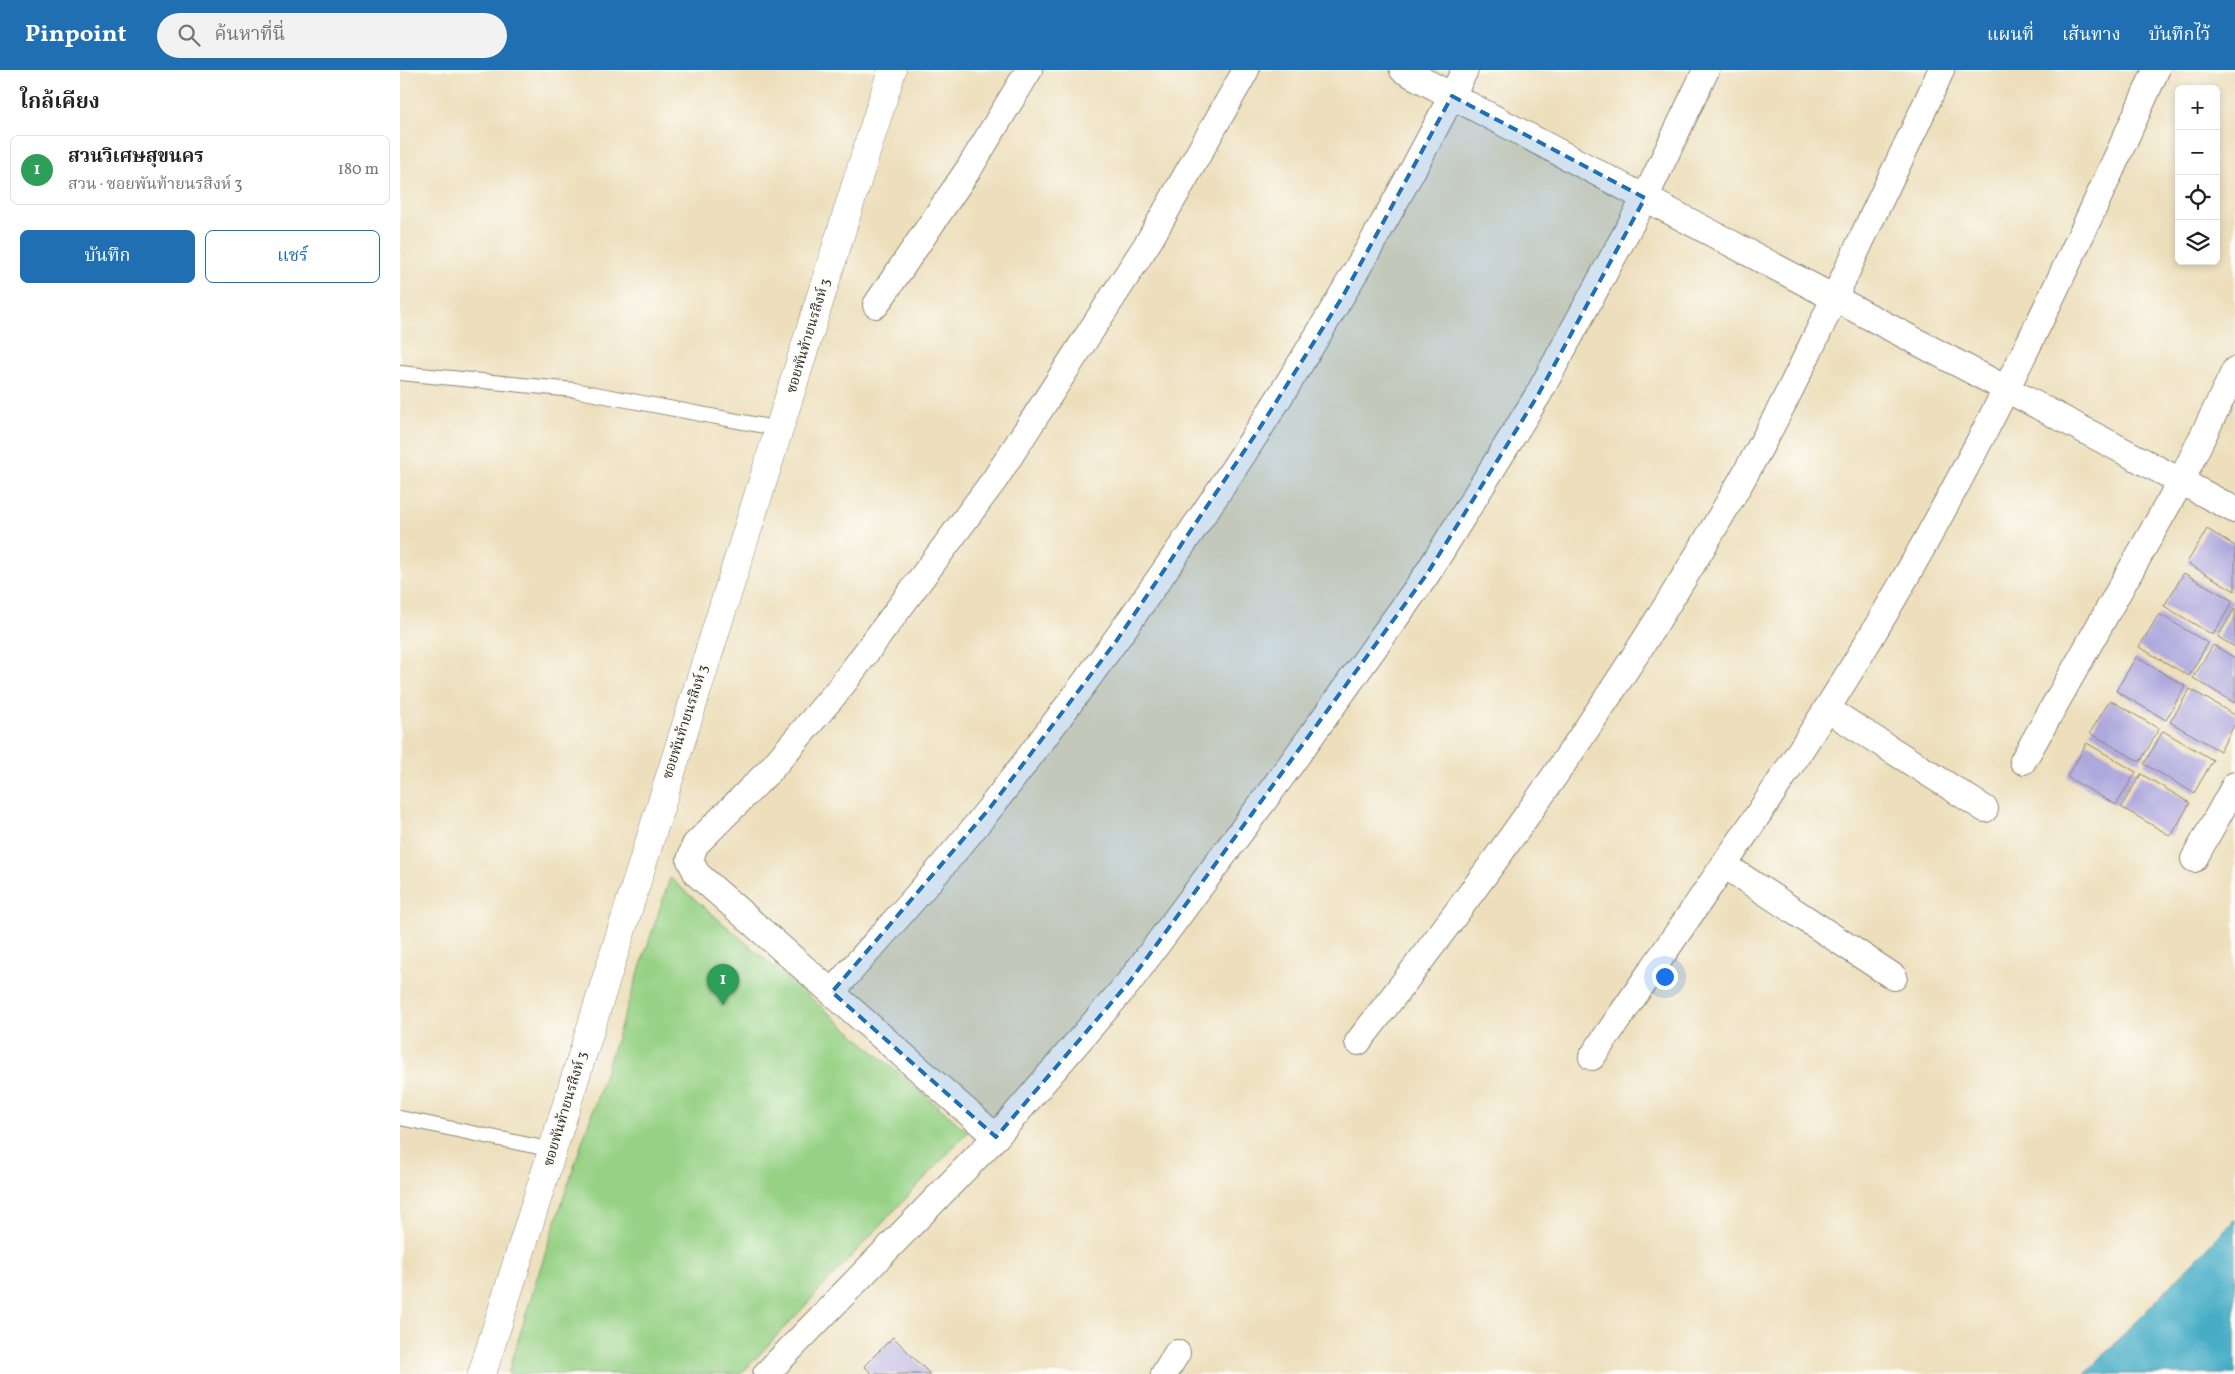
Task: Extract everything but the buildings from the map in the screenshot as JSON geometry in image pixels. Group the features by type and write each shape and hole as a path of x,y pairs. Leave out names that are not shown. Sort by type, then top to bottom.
{"street":[{"name":"ซอยพันท้ายนรสิงห์ 3","path":"482,1374 649,836 780,429 892,70"},
{"path":"876,305 970,167 1029,70"},
{"path":"996,1137 697,874 690,860 695,845 771,769 838,689 995,479 1149,241 1246,70"},
{"path":"1403,70 2235,510"},
{"path":"832,992 925,886 989,809 1122,632 1260,429 1343,296 1465,70"},
{"path":"766,1374 996,1137 1130,981 1292,764 1427,574 1538,395 1646,198 1706,70"},
{"path":"1358,1042 1437,941 1505,847 1587,730 1664,610 1744,476 1785,401 1941,70"},
{"path":"1592,1057 1827,709 1884,615 1948,503 2007,390 2156,70"},
{"path":"2024,761 2181,481 2235,370"},
{"path":"1827,709 1985,809"},
{"path":"2194,859 2235,785"},
{"path":"1724,864 1894,978"}],"lane":[{"path":"400,373 574,390 780,429"},
{"path":"400,1118 553,1150"}],"highlighted area":[{"path":"1452,96 1645,198 1538,395 1427,574 1130,981 996,1137 832,992 989,809 1117,640 1259,429 1343,296"}],"green space":[{"path":"670,878 968,1132 741,1374 508,1374 535,1284"}],"water":[{"path":"2235,1219 2235,1374 2085,1374"}],"place":[{"name":"สวนวิเศษสุขนคร","path":"723,1005"}]}
